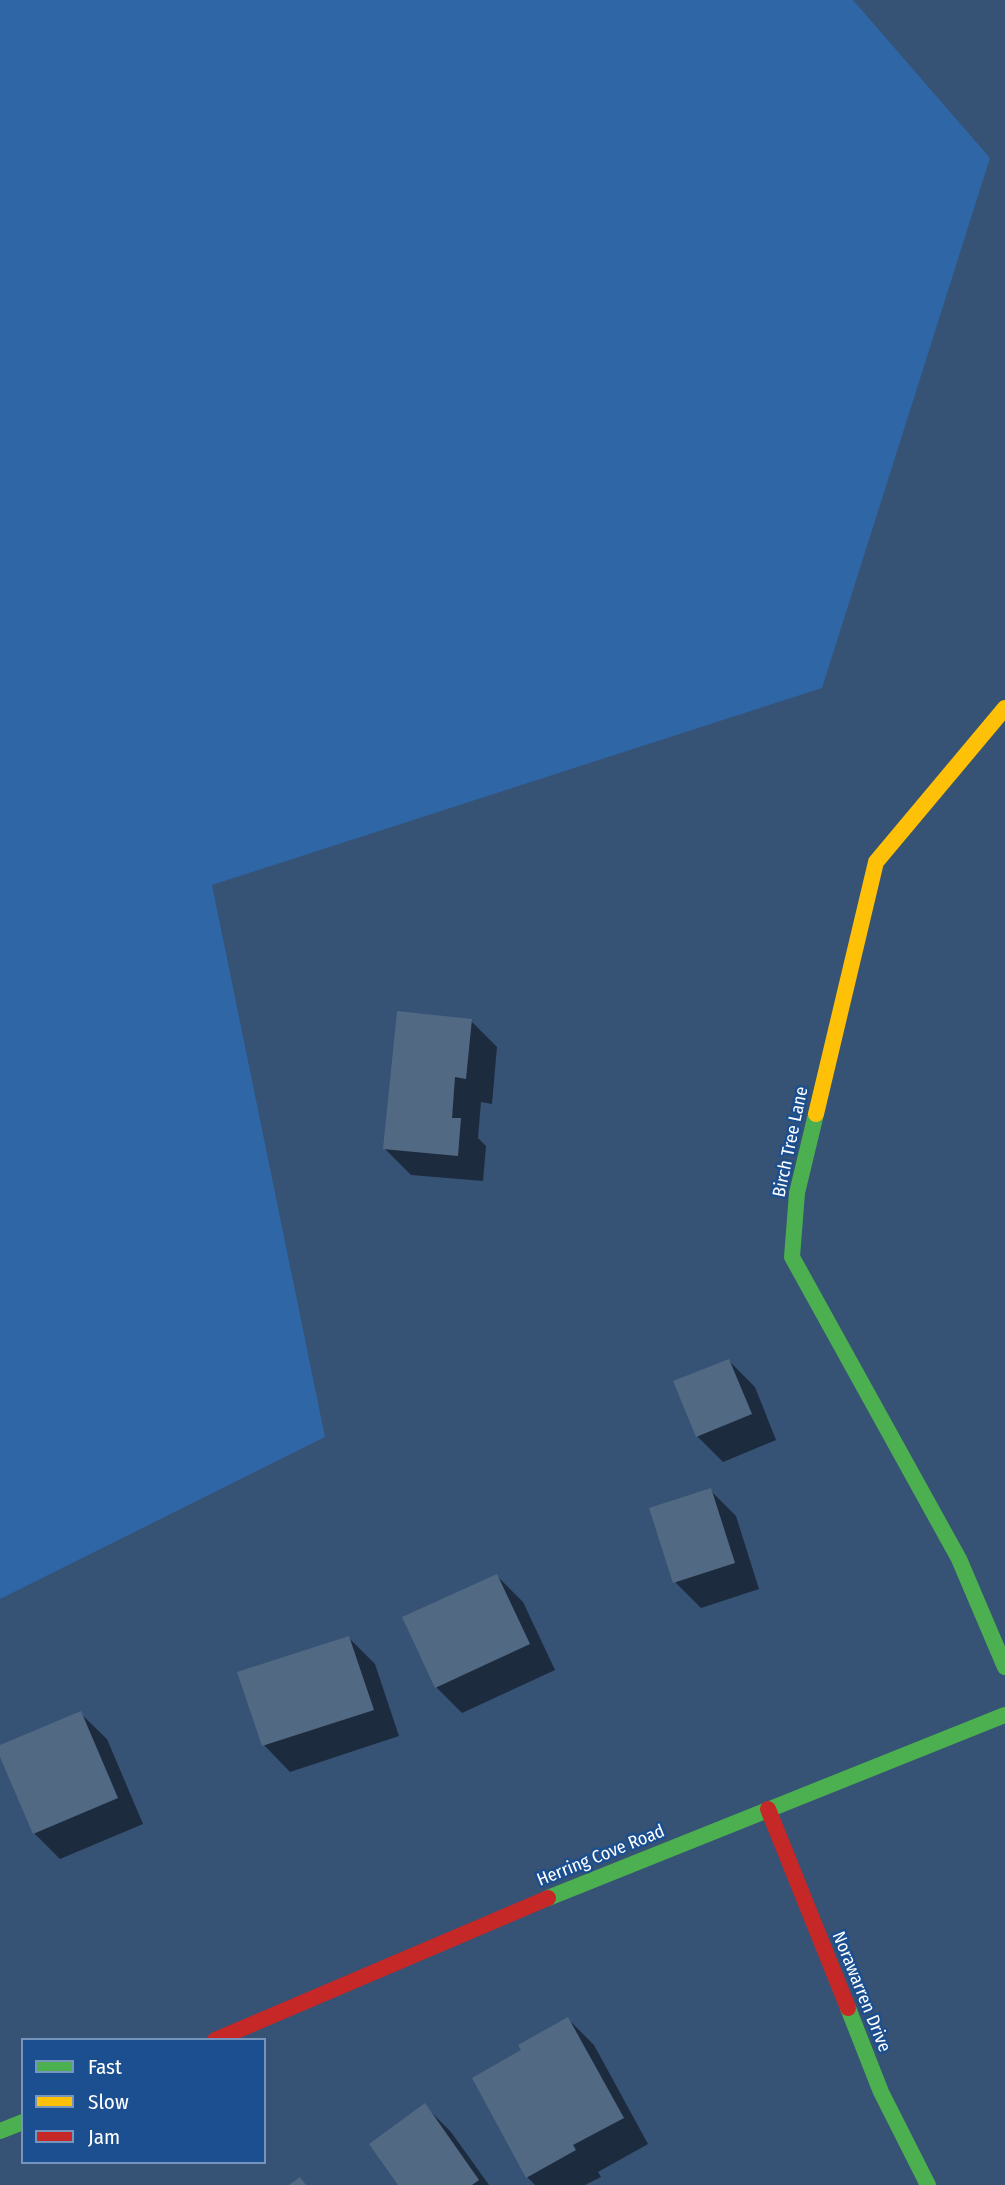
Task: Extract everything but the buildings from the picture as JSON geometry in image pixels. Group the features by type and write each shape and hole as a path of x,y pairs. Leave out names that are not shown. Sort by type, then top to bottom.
{"street":[{"name":"Birch Tree Lane","path":"1005,708 876,862 797,1193 792,1257 959,1559 1005,1667"},
{"name":"Herring Cove Road","path":"220,2038 590,1880 1005,1716"},
{"name":"Norawarren Drive","path":"768,1809 881,2092 928,2185"},
{"path":"0,2131 21,2123"}],"shaded area":[{"path":"0,0 853,0 990,158 822,688 212,885 325,1437 0,1599"}],"traffic: fast":[{"path":"816,1114 797,1193 792,1257 959,1559 1005,1667"},
{"path":"548,1898 1005,1715"},
{"path":"848,2008 881,2092 928,2185"},
{"path":"0,2131 21,2123"}],"traffic: slow":[{"path":"816,1114 876,862 1005,708"}],"traffic: jam":[{"path":"768,1809 848,2008"},
{"path":"220,2038 548,1898"}]}
